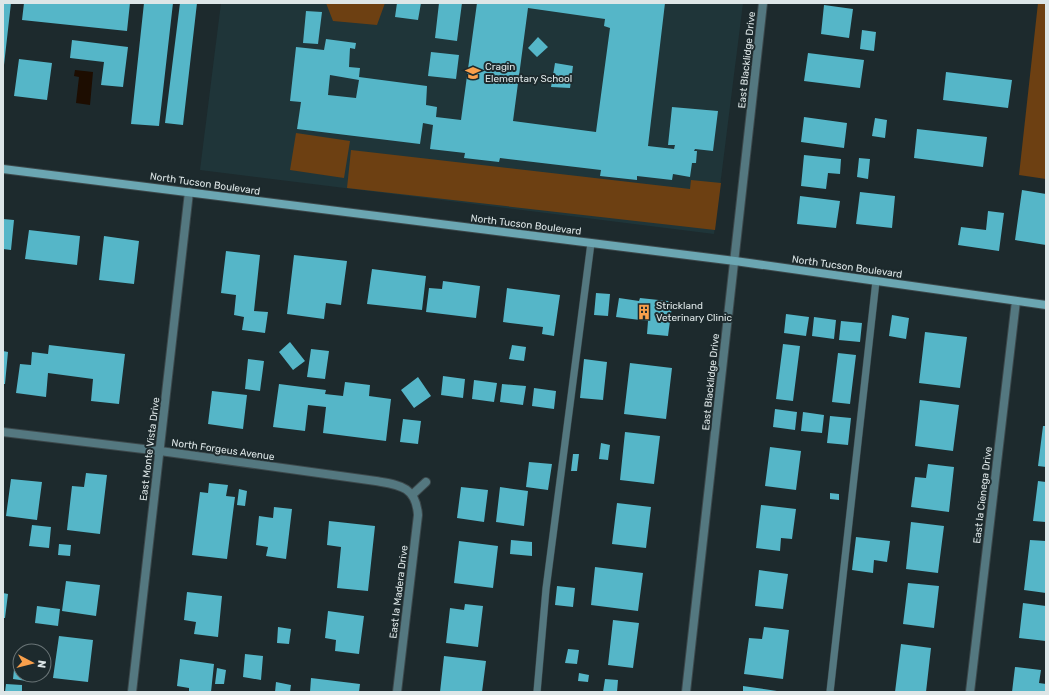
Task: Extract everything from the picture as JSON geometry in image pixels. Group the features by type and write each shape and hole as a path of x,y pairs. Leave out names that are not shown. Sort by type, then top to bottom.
{"main road":[{"name":"North Tucson Boulevard","path":"3,169 735,261 1046,305"}],"street":[{"name":"East Blacklidge Drive","path":"686,692 763,3"},
{"name":"East Monte Vista Drive","path":"132,692 189,192"},
{"name":"East la Cienega Drive","path":"970,692 1016,301"},
{"name":"North Forgeus Avenue","path":"3,432 160,451 398,485 405,488 412,495"},
{"path":"412,495 426,482"},
{"name":"East la Madera Drive","path":"397,692 418,515 417,506 412,495"}],"lane":[{"path":"537,692 546,590 591,244"},
{"path":"830,692 876,281"}],"shaded area":[{"name":"Cragin Elementary School","path":"221,3 743,3 714,234 200,170"},
{"path":"326,3 385,3 377,25 333,21"},
{"path":"1038,3 1046,3 1046,179 1019,175"},
{"path":"75,70 93,72 90,105 76,103 79,77 74,76"},
{"path":"296,133 350,141 344,178 290,170"},
{"path":"351,150 690,189 691,180 721,183 715,230 347,188"}],"building":[{"path":"3,3 11,3 4,65 3,65"},
{"path":"24,3 130,3 127,31 22,20"},
{"path":"144,3 173,3 159,126 131,124"},
{"path":"180,3 197,3 183,125 165,123"},
{"path":"397,3 421,3 418,20 395,17"},
{"path":"439,3 462,3 457,41 435,38"},
{"path":"477,3 665,3 648,146 674,149 675,145 668,145 672,107 718,111 713,151 695,149 694,151 697,151 696,163 692,163 690,177 673,174 672,180 637,176 637,180 600,176 601,170 500,158 499,162 464,158 465,153 430,149 433,125 423,123 420,144 297,129 301,102 290,101 296,47 324,50 326,39 356,43 355,49 350,48 349,67 360,68 359,77 427,86 426,105 437,107 436,117 461,120","holes":["528,8 605,19 604,26 610,28 596,132 513,121","330,75 359,80 356,98 328,95"]},
{"path":"824,5 853,9 849,38 821,34"},
{"path":"306,11 322,12 318,44 303,43"},
{"path":"862,30 876,32 874,51 860,49"},
{"path":"538,37 548,47 537,57 528,48"},
{"path":"72,40 128,47 123,87 101,85 104,62 70,58"},
{"path":"431,52 459,55 456,79 428,76"},
{"path":"808,53 864,60 860,88 804,81"},
{"path":"19,59 52,63 47,100 14,96"},
{"path":"555,63 573,66 570,88 551,87"},
{"path":"946,72 1012,80 1008,108 943,100"},
{"path":"804,117 847,123 844,148 801,142"},
{"path":"875,118 887,120 885,138 872,136"},
{"path":"917,129 987,137 983,167 914,158"},
{"path":"804,155 841,159 840,174 828,173 826,189 801,186"},
{"path":"859,158 870,159 868,179 857,177"},
{"path":"1022,190 1046,194 1046,245 1015,240"},
{"path":"860,192 895,196 892,228 856,224"},
{"path":"800,196 840,201 836,228 797,224"},
{"path":"988,211 1004,213 999,251 958,245 961,227 986,230"},
{"path":"3,219 14,220 11,250 3,249"},
{"path":"29,230 80,236 77,265 25,259"},
{"path":"104,236 139,241 134,284 99,280"},
{"path":"226,251 260,255 254,311 268,312 265,333 242,330 244,317 234,315 236,295 221,293"},
{"path":"294,255 347,261 341,305 326,303 324,319 287,314"},
{"path":"372,269 426,276 422,310 367,304"},
{"path":"443,281 480,286 476,318 426,312 429,288 442,289"},
{"path":"507,288 560,295 554,336 542,334 543,327 503,322"},
{"path":"596,293 610,294 608,316 594,315"},
{"name":"Strickland Veterinary Clinic","path":"619,298 639,301 640,298 668,301 672,306 668,336 647,334 648,321 616,317"},
{"path":"786,314 809,317 806,336 784,333"},
{"path":"892,315 909,318 906,339 889,336"},
{"path":"814,317 836,320 834,339 812,336"},
{"path":"841,321 862,323 860,342 839,340"},
{"path":"925,332 967,337 960,388 919,383"},
{"path":"290,342 305,361 293,370 279,352"},
{"path":"783,344 800,346 793,401 776,399"},
{"path":"49,345 125,354 119,404 91,401 93,379 48,373 46,397 16,393 20,364 31,365 32,352 48,354"},
{"path":"512,345 526,347 524,361 509,359"},
{"path":"311,349 329,351 325,379 307,377"},
{"path":"3,351 8,352 5,384 3,384"},
{"path":"838,353 856,355 850,404 832,402"},
{"path":"248,359 264,361 260,391 245,389"},
{"path":"584,359 607,362 603,400 580,398"},
{"path":"630,363 672,368 666,419 624,414"},
{"path":"443,376 465,379 463,398 441,395"},
{"path":"418,377 431,396 414,408 401,390"},
{"path":"474,380 497,383 494,402 472,399"},
{"path":"345,382 370,385 369,396 391,399 386,441 323,433 326,407 308,405 305,431 273,427 279,384 326,390 325,394 343,396"},
{"path":"502,384 526,386 523,405 500,402"},
{"path":"534,388 556,391 554,409 532,406"},
{"path":"212,391 247,395 243,429 208,424"},
{"path":"920,400 959,405 953,451 915,446"},
{"path":"775,409 797,412 795,430 773,427"},
{"path":"803,412 824,415 822,433 801,431"},
{"path":"830,416 851,418 848,445 827,443"},
{"path":"403,419 421,421 418,444 400,442"},
{"path":"1043,426 1046,426 1046,467 1038,466"},
{"path":"625,432 660,436 654,484 620,480"},
{"path":"601,443 610,445 608,460 599,459"},
{"path":"770,447 801,451 796,490 765,486"},
{"path":"573,454 579,454 577,471 571,471"},
{"path":"529,462 552,464 548,490 526,487"},
{"path":"928,464 954,467 949,512 911,507 915,477 926,478"},
{"path":"86,473 107,475 100,534 67,530 72,486 84,487"},
{"path":"11,479 42,482 37,520 6,516"},
{"path":"1038,481 1046,482 1046,522 1033,521"},
{"path":"209,483 228,485 226,496 235,497 227,559 192,555 200,492 208,493"},
{"path":"461,487 488,490 484,522 457,518"},
{"path":"500,487 528,491 524,526 496,522"},
{"path":"239,489 247,491 245,506 237,505"},
{"path":"830,493 839,494 839,500 830,499"},
{"path":"617,503 651,507 646,548 612,544"},
{"path":"761,505 796,509 792,539 781,538 780,551 756,548"},
{"path":"274,507 292,509 286,559 266,556 268,547 256,545 259,516 273,518"},
{"path":"329,521 375,526 368,591 337,588 341,547 327,545"},
{"path":"911,522 944,526 938,573 906,569"},
{"path":"32,525 51,527 49,548 29,546"},
{"path":"856,537 890,541 887,562 874,560 873,573 852,570"},
{"path":"511,540 532,542 532,556 510,554"},
{"path":"1030,540 1046,541 1046,593 1024,590"},
{"path":"459,541 498,546 493,588 454,583"},
{"path":"59,544 71,545 70,556 58,555"},
{"path":"595,567 643,573 638,611 591,605"},
{"path":"759,570 788,574 783,609 755,606"},
{"path":"66,581 100,585 96,616 62,611"},
{"path":"908,583 939,586 934,628 903,624"},
{"path":"557,586 575,588 573,607 555,605"},
{"path":"187,592 222,596 218,637 194,634 196,622 184,620"},
{"path":"3,593 8,594 5,618 3,618"},
{"path":"1023,603 1046,606 1046,641 1019,638"},
{"path":"465,604 483,606 478,647 446,643 450,608 464,610"},
{"path":"37,606 60,609 58,626 35,623"},
{"path":"328,611 364,616 359,654 335,651 336,640 325,638"},
{"path":"613,620 639,623 633,668 608,665"},
{"path":"278,627 291,629 289,644 277,643"},
{"path":"764,627 789,630 783,679 744,674 749,638 762,639"},
{"path":"59,636 93,640 88,682 53,678"},
{"path":"901,644 931,648 926,692 895,692"},
{"path":"568,649 579,650 577,664 565,663"},
{"path":"245,654 263,656 261,680 243,677"},
{"path":"444,656 486,661 482,692 440,692"},
{"path":"180,659 214,664 211,692 189,692 189,688 177,686"},
{"path":"1015,667 1041,670 1039,683 1046,684 1046,692 1012,692"},
{"path":"217,668 226,670 224,684 215,684"},
{"path":"579,673 589,675 588,682 578,681"},
{"path":"311,678 360,684 359,692 310,692"},
{"path":"605,679 618,680 617,692 603,692"},
{"path":"276,682 291,685 290,692 275,692"},
{"path":"6,684 22,685 22,692 5,692"},
{"path":"743,686 777,691 777,692 743,692"}],"place":[{"name":"Cragin Elementary School","path":"473,73"},
{"name":"Strickland Veterinary Clinic","path":"644,312"}]}
